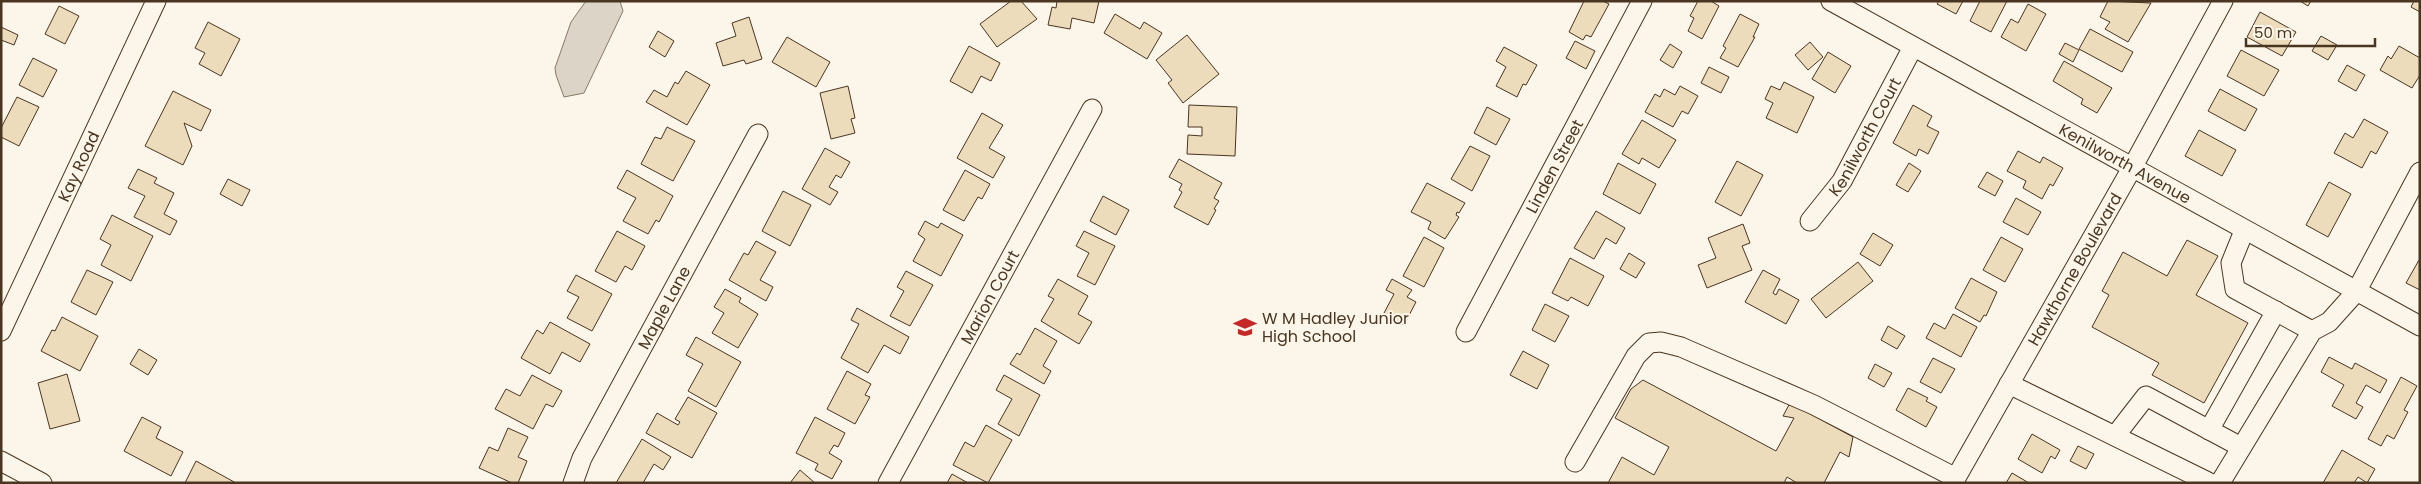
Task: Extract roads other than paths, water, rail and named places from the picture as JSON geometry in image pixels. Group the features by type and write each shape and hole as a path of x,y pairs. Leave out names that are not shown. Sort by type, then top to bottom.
{"street":[{"name":"Kay Road","path":"1,331 156,1"},
{"name":"Linden Street","path":"1466,332 1642,1"},
{"name":"Kenilworth Avenue","path":"1831,1 2244,231 2420,326"},
{"name":"Hawthorne Boulevard","path":"1955,480 2132,168 2223,1"},
{"name":"Kenilworth Court","path":"1810,221 1842,181 1913,47"},
{"name":"Marion Court","path":"888,483 1092,109"},
{"name":"Maple Lane","path":"573,483 582,458 758,134"},
{"path":"2220,483 2312,331 2330,322 2356,292 2420,172"},
{"path":"2244,231 2231,263 2236,289 2312,331"},
{"path":"2209,430 2276,312"},
{"path":"1575,462 1636,356 1649,343 1661,342 1681,347 1814,405 1955,480"},
{"path":"2009,384 2210,483"},
{"path":"2114,436 2146,396 2241,447"},
{"path":"1,461 42,483"}],"place":[{"name":"W M Hadley Junior High School","path":"1245,327"}]}
